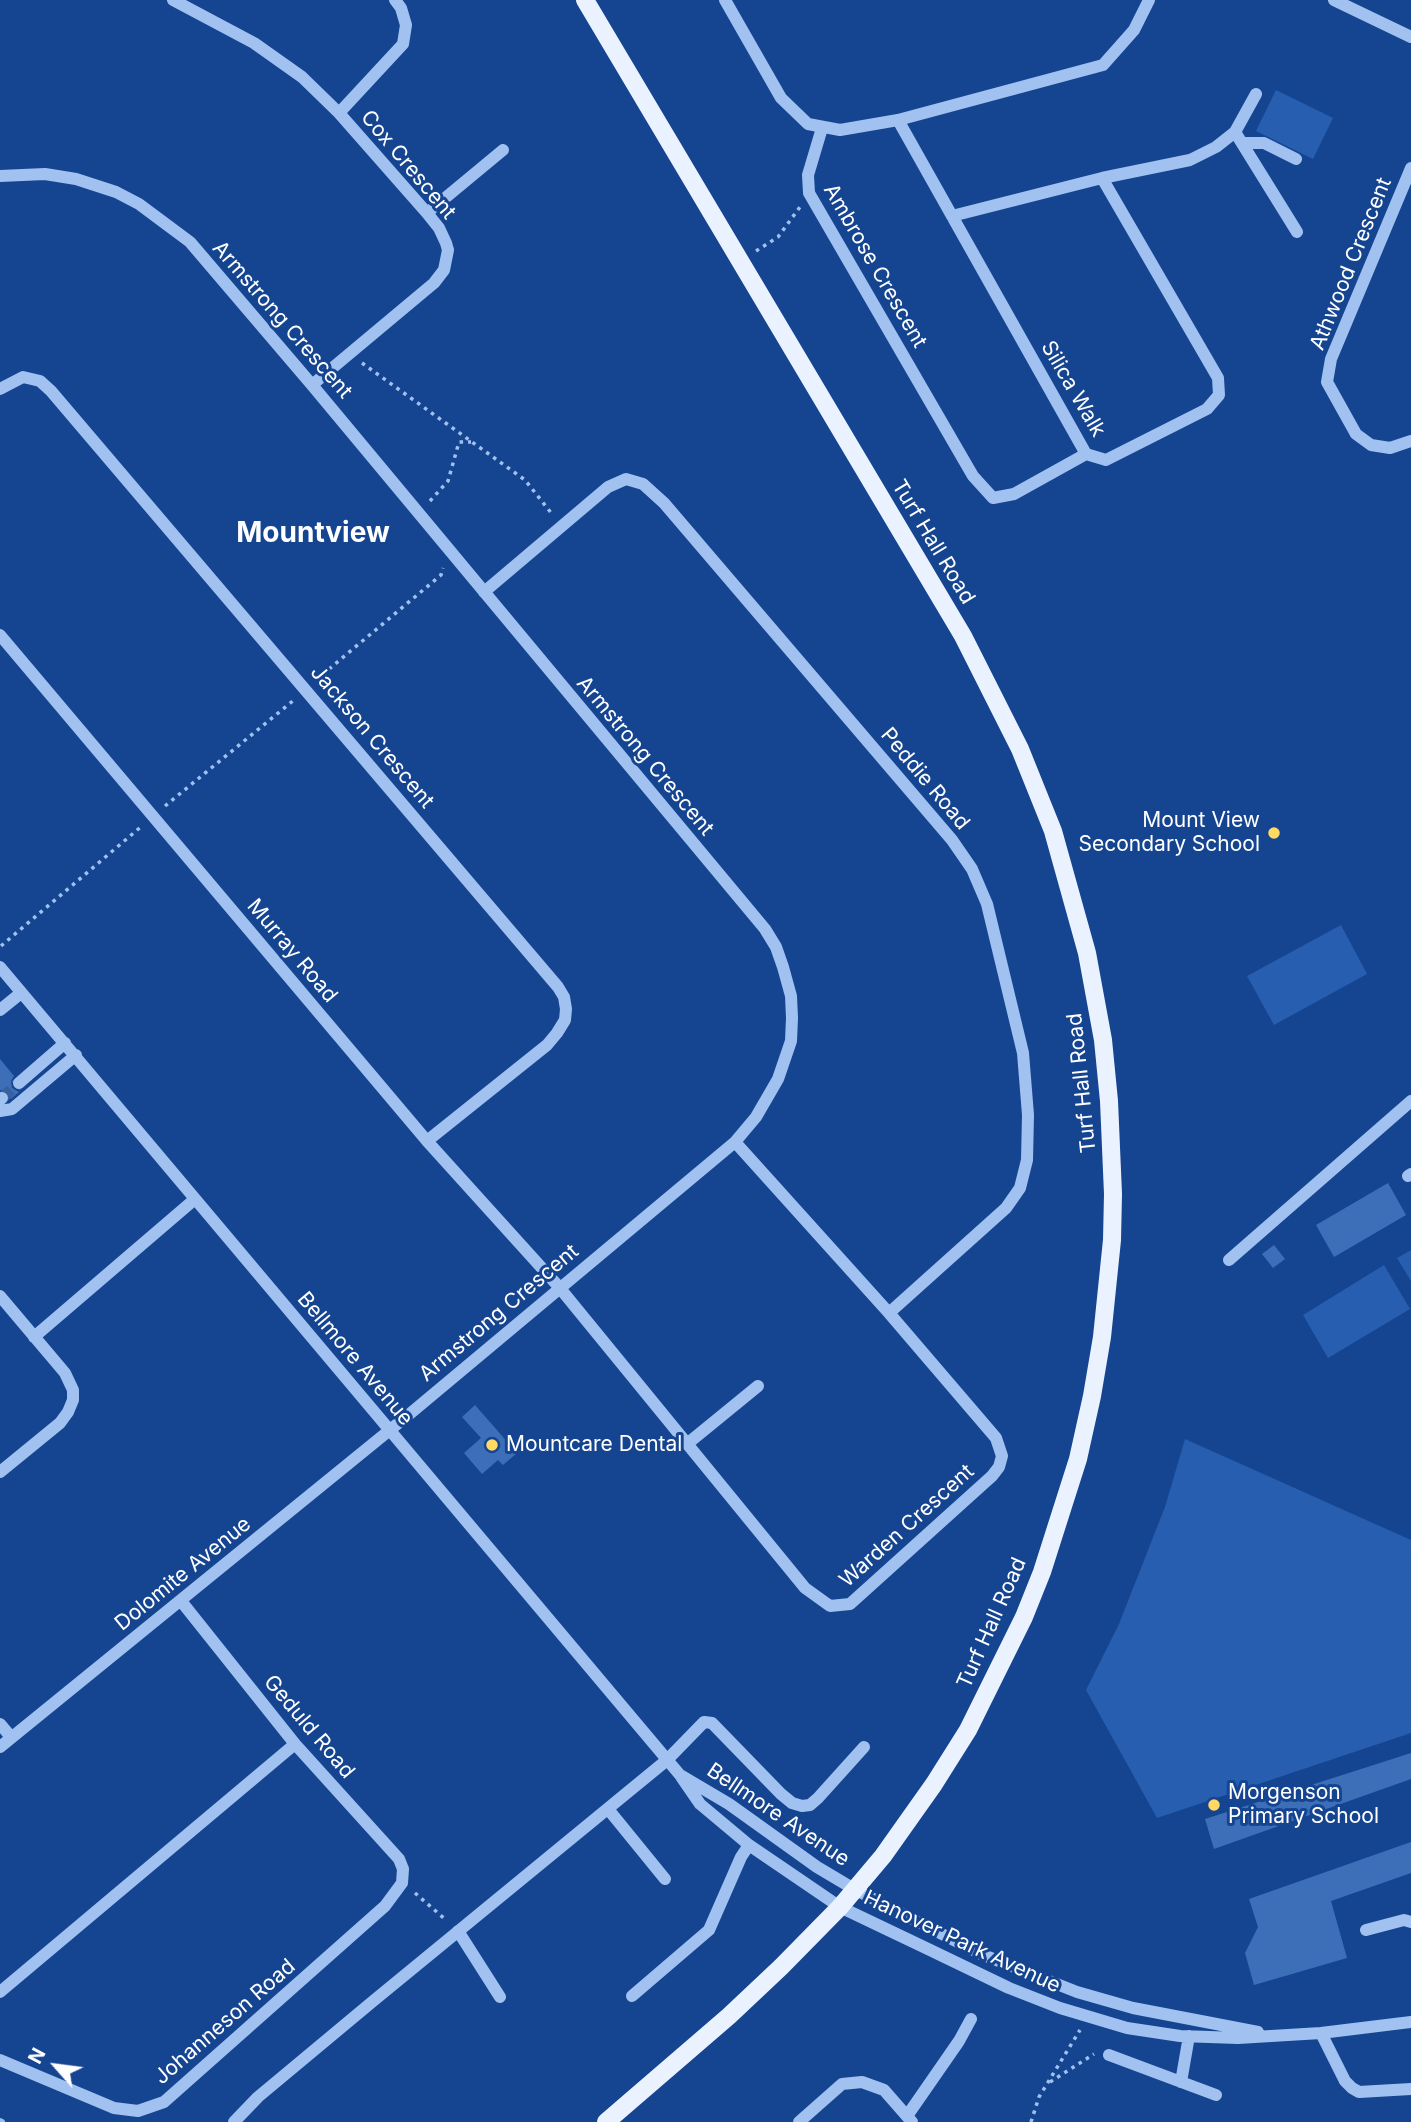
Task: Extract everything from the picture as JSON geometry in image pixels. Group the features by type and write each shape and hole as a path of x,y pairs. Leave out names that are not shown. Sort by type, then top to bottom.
{"main road":[{"name":"Turf Hall Road","path":"585,0 962,636 1005,715 1040,796 1065,868 1087,953 1103,1040 1111,1136 1112,1240 1102,1337 1092,1396 1077,1459 1042,1572 992,1684 968,1730 934,1784 883,1856 840,1906 729,2016 606,2122"}],"street":[{"name":"Cox Crescent","path":"173,0 224,25 285,63 339,113 427,213 439,228 446,243 448,250 444,270 434,283 312,384"},
{"path":"339,113 403,44 406,25 401,8 395,0"},
{"path":"725,0 781,98 808,124 840,130 898,120 1103,65 1134,30 1149,0"},
{"path":"1334,0 1411,37"},
{"path":"1239,138 1256,94"},
{"name":"Silica Walk","path":"898,120 1086,454 1106,460 1207,409 1219,395 1218,378 1102,178"},
{"name":"Ambrose Crescent","path":"822,128 808,175 809,193 973,476 993,498 1014,494 1086,454"},
{"path":"1239,138 1297,232"},
{"path":"952,216 1102,178 1190,160 1239,138 1264,143 1296,159"},
{"path":"427,213 503,150"},
{"name":"Athwood Crescent","path":"1411,168 1331,359 1327,382 1356,434 1371,445 1390,448 1411,441"},
{"name":"Armstrong Crescent","path":"0,176 45,174 76,179 116,192 139,204 190,242 312,384 765,929 776,947 791,996 791,1041 769,1098 735,1142 412,1412 388,1429"},
{"name":"Jackson Crescent","path":"0,389 23,377 40,382 51,391 564,997 565,1020 547,1045 427,1141"},
{"name":"Peddie Road","path":"484,592 608,486 635,480 654,492 952,840 972,869 987,904 1023,1053 1028,1115 1025,1168 1020,1188 1006,1208 889,1313"},
{"name":"Murray Road","path":"0,635 427,1141 559,1287"},
{"name":"Bellmore Avenue","path":"0,967 680,1775 699,1804 749,1845 840,1906"},
{"path":"0,1010 21,993"},
{"path":"19,1083 65,1043"},
{"path":"1,1103 12,1110 76,1055"},
{"path":"1229,1261 1411,1101"},
{"name":"Warden Crescent","path":"559,1287 805,1588 830,1606 850,1604 992,1476 999,1467 1002,1456 996,1438 889,1313 735,1142"},
{"path":"34,1337 195,1199"},
{"path":"0,1296 70,1381 73,1400 60,1423 0,1472"},
{"path":"687,1444 758,1386"},
{"name":"Dolomite Avenue","path":"0,1747 388,1429"},
{"name":"Geduld Road","path":"181,1601 295,1744 399,1858 403,1880"},
{"path":"234,2122 258,2097 667,1760 704,1722 712,1723 781,1794 792,1803 802,1806 810,1805 818,1798 864,1747"},
{"path":"0,1724 11,1737"},
{"path":"0,1992 295,1744"},
{"name":"Bellmore Avenue","path":"680,1775 718,1796 783,1844 854,1889"},
{"path":"608,1809 665,1879"},
{"path":"632,1996 709,1930 741,1857 749,1845"},
{"name":"Johanneson Road","path":"0,2060 114,2108 138,2111 164,2102 385,1906 403,1880"},
{"name":"Hanover Park Avenue","path":"854,1889 981,1954 1077,1992 1133,2008 1276,2035"},
{"name":"Hanover Park Avenue","path":"840,1906 1009,1988 1060,2008 1127,2028 1189,2036 1238,2038 1321,2033 1411,2022"},
{"path":"1366,1930 1404,1920 1411,1922"},
{"path":"458,1931 500,1997"},
{"path":"799,2122 842,2084 850,2082 872,2084 884,2090 910,2119 971,2019"},
{"path":"1321,2033 1345,2081 1352,2088 1359,2092 1411,2089"},
{"path":"1181,2082 1189,2036"},
{"path":"1103,2053 1216,2095"}],"path":[{"path":"754,252 778,237 809,193"},
{"path":"353,351 362,364 525,480 562,527"},
{"path":"419,514 448,481 459,442 473,442"},
{"path":"314,683 441,575 445,562"},
{"path":"161,809 298,696"},
{"path":"1,946 144,824"},
{"path":"403,1880 458,1931"},
{"path":"1031,2122 1036,2103 1080,2030"},
{"path":"1048,2083 1103,2053"}],"shaded area":[{"path":"1276,90 1333,118 1313,159 1256,131"},
{"path":"1341,925 1367,974 1274,1025 1247,976"},
{"path":"1411,1250 1411,1281 1397,1258"},
{"path":"1384,1265 1410,1309 1328,1358 1303,1315"},
{"path":"1185,1439 1411,1540 1411,1733 1157,1818 1086,1690 1119,1624 1165,1507"}],"building":[{"path":"0,1059 14,1076 11,1081 12,1088 19,1092 11,1099 8,1091 0,1090"},
{"path":"1388,1183 1406,1215 1334,1257 1316,1225"},
{"path":"1274,1245 1285,1259 1273,1268 1262,1254"},
{"name":"Mountcare Dental","path":"475,1405 517,1453 503,1465 498,1460 482,1474 464,1453 481,1438 462,1417"},
{"name":"Morgenson Primary School","path":"1411,1753 1411,1779 1214,1849 1205,1819"},
{"name":"Morgenson Primary School","path":"1411,1842 1411,1873 1331,1901 1347,1958 1254,1985 1245,1953 1258,1927 1249,1899"}],"tunnel":[{"path":"2,1098 19,1083"}],"place":[{"name":"Mount View Secondary School","path":"1274,833"},
{"name":"Mountcare Dental","path":"492,1445"},
{"name":"Morgenson Primary School","path":"1214,1805"}],"district":[{"name":"Mountview","path":"313,534"}]}
